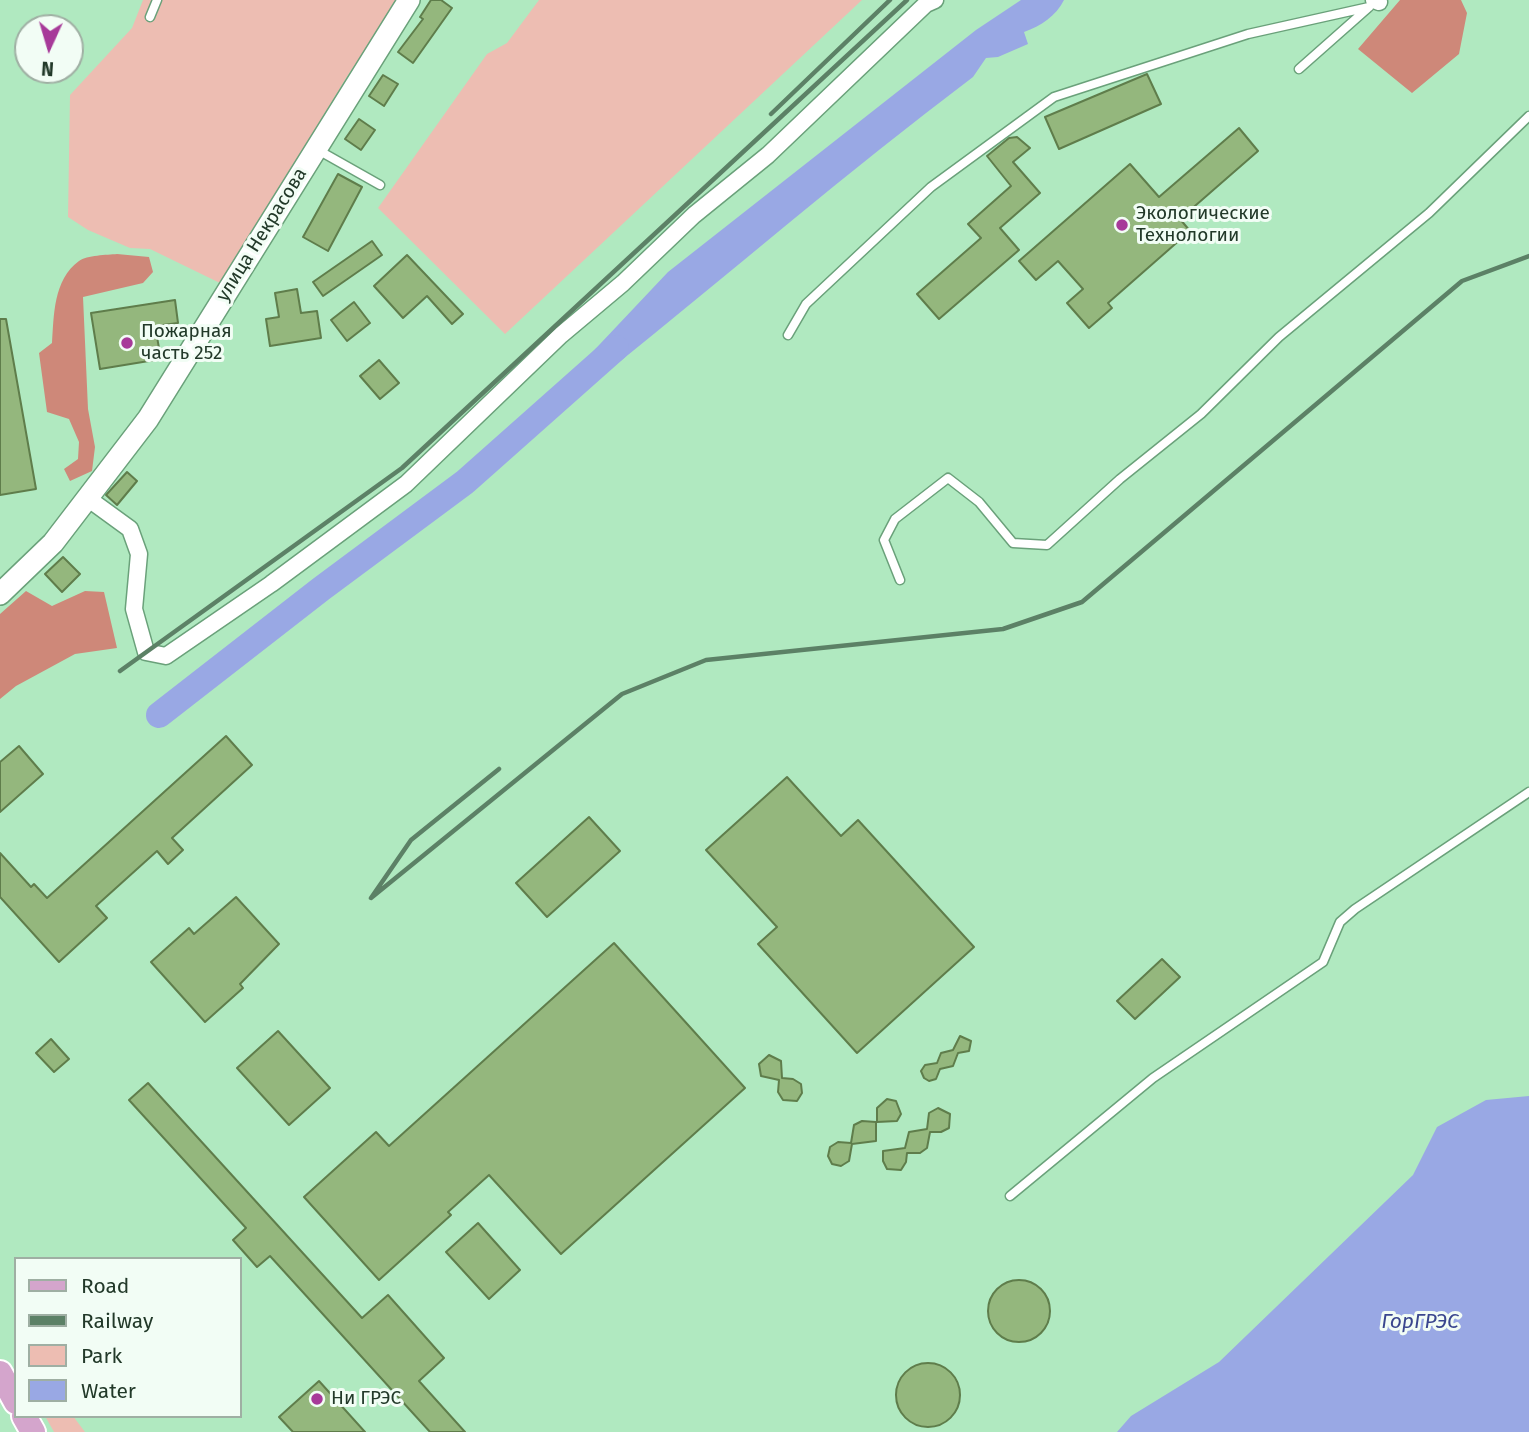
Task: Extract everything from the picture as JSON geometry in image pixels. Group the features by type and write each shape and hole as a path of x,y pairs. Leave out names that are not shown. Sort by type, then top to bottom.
{"main road":[{"path":"0,1373 14,1398"}],"street":[{"name":"улица Некрасова","path":"0,594 53,542 148,419 409,0"},
{"path":"86,497 130,529 139,554 134,609 146,652 166,656 271,584 406,484 561,335 623,283 694,215 768,155 926,4 935,0"}],"lane":[{"path":"150,17 158,0"},
{"path":"1300,69 1377,2"},
{"path":"789,335 806,304 931,187 1054,97 1248,34 1377,2"},
{"path":"900,580 884,540 895,519 948,478 979,502 1013,543 1047,545 1119,480 1201,414 1279,337 1429,213 1529,116"},
{"path":"316,149 380,185"},
{"path":"1010,1196 1153,1078 1323,962 1340,922 1355,909 1529,792"}],"green space":[{"path":"143,0 399,0 348,75 222,284 150,249 130,248 88,230 68,217 70,95 80,84 84,84 84,80 132,28"},
{"path":"539,0 862,0 505,334 378,208 487,54 507,43"},
{"path":"46,1418 74,1418 85,1432 54,1432"}],"shaded area":[{"path":"1400,0 1461,0 1467,13 1459,54 1412,93 1358,49"},
{"path":"117,254 149,257 153,272 143,283 83,297 88,409 95,447 92,471 70,481 64,469 78,459 79,442 69,419 47,412 39,353 52,343 56,299 70,269 87,258"},
{"path":"26,591 52,606 85,591 104,592 117,648 75,654 16,686 0,699 0,614"}],"water":[{"path":"1021,0 1064,0 1047,20 1024,32 1028,44 998,57 986,58 973,77 834,186 607,372 593,378 583,362 668,272 976,30"},
{"name":"ГорГРЭС","path":"1529,1096 1529,1432 1117,1432 1131,1416 1219,1362 1413,1175 1437,1127 1486,1100"}],"building":[{"path":"431,0 441,0 452,8 413,63 398,52 423,19 420,17"},
{"path":"1147,74 1161,104 1059,149 1045,117"},
{"path":"383,75 398,84 384,106 369,96"},
{"path":"359,119 375,130 361,150 345,139"},
{"name":"Экологические Технологии","path":"1239,128 1258,151 1180,219 1190,231 1108,303 1112,308 1089,328 1067,303 1083,289 1058,261 1036,280 1019,261 1130,164 1159,197"},
{"path":"1017,137 1030,148 1013,162 1040,193 1000,228 1019,250 939,319 917,294 981,238 968,224 1011,186 987,156 1009,138"},
{"path":"338,174 362,187 328,251 303,237"},
{"path":"372,241 382,255 323,296 313,282"},
{"path":"407,255 463,314 452,324 427,296 403,318 374,286"},
{"path":"297,289 301,313 317,311 321,338 270,346 266,319 279,317 275,293"},
{"name":"Пожарная часть 252","path":"175,300 178,323 155,326 161,359 100,369 91,313"},
{"path":"354,302 370,323 347,341 331,320"},
{"path":"0,319 6,319 36,489 0,495"},
{"path":"379,360 399,383 380,399 360,376"},
{"path":"127,472 137,481 117,505 106,495"},
{"path":"63,557 80,574 62,592 45,574"},
{"path":"226,736 252,765 172,838 183,850 168,864 157,851 96,906 107,918 59,962 0,897 0,853 31,887 34,884 47,898"},
{"path":"19,746 43,774 0,812 0,762"},
{"path":"787,777 841,836 858,820 974,947 857,1053 758,944 777,927 706,850"},
{"path":"589,817 620,851 547,917 516,883"},
{"path":"236,897 279,944 240,984 243,988 205,1022 151,962 189,928 194,934"},
{"path":"614,943 745,1088 561,1254 489,1175 448,1212 451,1215 379,1280 304,1197 376,1132 389,1146"},
{"path":"1162,959 1180,977 1135,1019 1117,1001"},
{"path":"278,1031 330,1088 289,1125 237,1068"},
{"path":"960,1036 971,1041 969,1051 958,1053 953,1066 940,1069 936,1079 929,1081 924,1078 921,1071 925,1065 937,1063 941,1053 953,1050"},
{"path":"51,1039 69,1059 54,1072 36,1053"},
{"path":"769,1055 781,1061 782,1078 793,1079 801,1084 802,1093 797,1101 783,1100 778,1092 779,1080 761,1076 759,1064"},
{"path":"148,1083 362,1318 388,1295 444,1358 419,1381 465,1432 430,1432 270,1256 257,1267 233,1240 246,1228 129,1100"},
{"path":"887,1099 896,1101 901,1114 897,1121 877,1122 877,1108"},
{"path":"938,1108 950,1114 949,1128 941,1132 930,1132 927,1148 920,1153 907,1153 901,1170 887,1169 883,1161 883,1151 905,1148 909,1132 927,1129 929,1113"},
{"path":"862,1121 876,1122 876,1141 852,1144 849,1161 841,1166 832,1164 828,1156 830,1147 838,1142 851,1143 854,1125"},
{"path":"478,1223 520,1270 489,1299 446,1252"},
{"path":"1013,1280 1025,1280 1041,1289 1048,1299 1048,1323 1041,1333 1025,1342 1013,1342 1002,1337 993,1328 988,1317 988,1305 993,1294 1002,1285"},
{"path":"928,1363 951,1372 960,1395 951,1418 928,1427 905,1418 896,1395 905,1372"},
{"name":"Ни ГРЭС","path":"319,1381 365,1432 293,1432 279,1417"}],"waterway":[{"path":"159,715 321,589 465,482 616,348"}],"railway":[{"path":"771,114 890,0"},
{"path":"120,671 402,468 907,0"},
{"path":"499,769 411,840 371,898 622,694 706,660 1003,629 1082,602 1462,281 1529,256"}],"place":[{"name":"Экологические Технологии","path":"1122,225"},
{"name":"Пожарная часть 252","path":"127,343"},
{"name":"Ни ГРЭС","path":"317,1399"}]}
